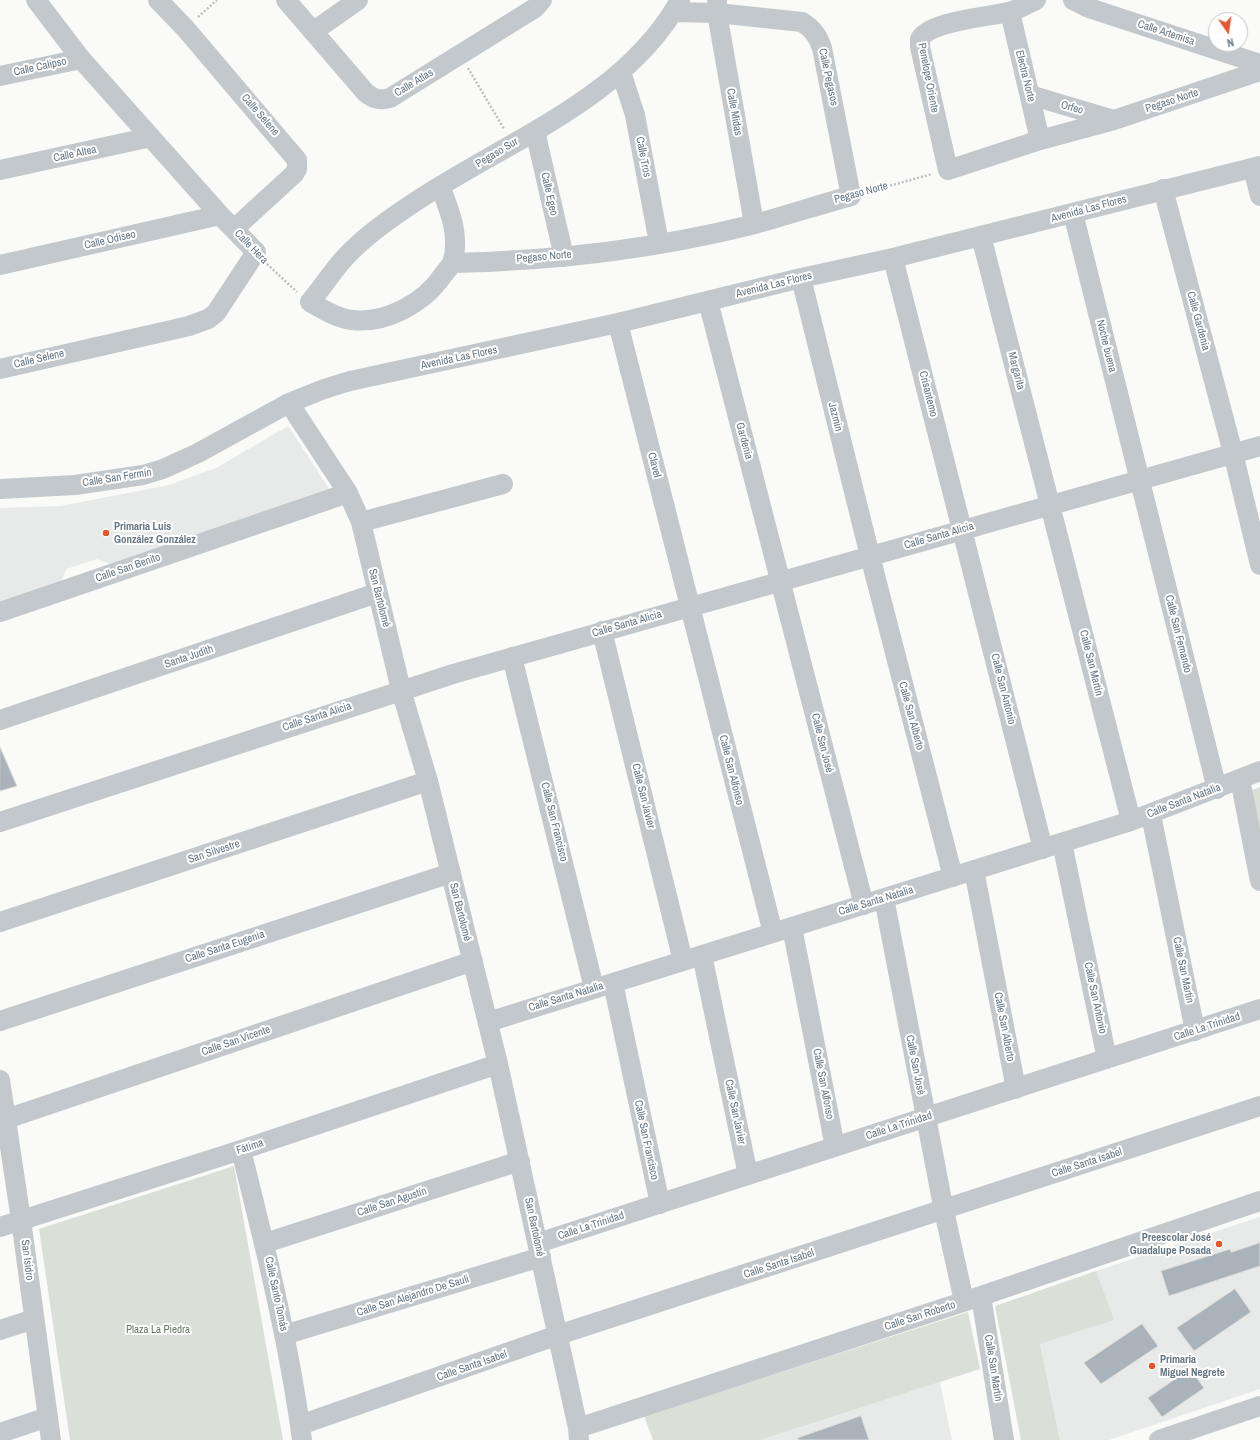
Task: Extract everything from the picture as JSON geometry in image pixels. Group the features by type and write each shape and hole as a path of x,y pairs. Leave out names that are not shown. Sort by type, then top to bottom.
{"street":[{"name":"Calle Hera","path":"36,0 81,59 220,215 256,252"},
{"name":"Calle Selene","path":"158,0 185,28 293,154 298,164 294,174 234,229"},
{"name":"Calle Atlas","path":"286,0 366,93 376,99 390,98 535,8 542,0"},
{"path":"314,31 358,0"},
{"name":"Calle Artemisa","path":"1073,0 1089,8 1260,64"},
{"name":"Electra Norte","path":"1023,5 1030,95 1040,140"},
{"name":"Penelope Oriente","path":"948,170 920,47 920,39 927,31 1023,5"},
{"name":"Calle Pegasos","path":"677,6 717,7 802,22 816,33 822,48 851,196"},
{"name":"Pegaso Sur","path":"310,302 342,260 406,208 440,186 535,131 587,97 621,72 637,57 677,6"},
{"name":"Calle Midas","path":"717,7 754,224"},
{"name":"Calle Calipso","path":"0,76 81,59"},
{"name":"Pegaso Norte","path":"948,170 1040,140 1114,120 1260,71"},
{"name":"Calle Tros","path":"621,72 635,114 660,243"},
{"name":"Orfeo","path":"1030,95 1114,120"},
{"name":"Calle Egeo","path":"535,131 564,257"},
{"name":"Calle Altea","path":"0,170 151,137"},
{"path":"1256,167 1260,196"},
{"name":"Avenida Las Flores","path":"289,403 324,389 350,381 618,323 801,278 893,258 1163,189 1256,167"},
{"path":"310,302 321,309 350,320 368,320 386,316 407,308 423,297 439,281 452,263 455,240 453,225 440,186"},
{"name":"Calle Gardenia","path":"1163,189 1233,453 1260,566"},
{"name":"Pegaso Norte","path":"452,263 564,257 660,243 754,224 851,196"},
{"name":"Noche buena","path":"1073,213 1140,480"},
{"name":"Calle Odiseo","path":"0,265 220,215"},
{"name":"Margarita","path":"981,236 1051,505"},
{"name":"Calle Selene","path":"0,368 188,326 208,319 222,305 256,252"},
{"name":"Crisantemo","path":"893,258 962,530"},
{"name":"Jazmin","path":"801,278 870,556"},
{"name":"Gardenia","path":"708,301 781,581"},
{"name":"Clavel","path":"618,323 690,607"},
{"name":"Calle San Fermín","path":"0,488 74,484 143,475 163,470 198,453 289,403"},
{"name":"San Bartolomé","path":"289,403 348,493 361,522 401,690 428,781 488,1022 520,1161 579,1434"},
{"name":"Calle Santa Alicia","path":"0,822 401,690 602,631 1260,446"},
{"name":"Calle San Fernando","path":"1140,480 1217,789"},
{"path":"361,522 503,484"},
{"name":"Calle San Benito","path":"0,612 348,493"},
{"name":"Calle San Martín","path":"1051,505 1131,821"},
{"name":"Calle San Antonio","path":"962,530 1043,849"},
{"name":"Calle San Alberto","path":"870,556 953,877"},
{"name":"Calle San José","path":"781,581 864,905"},
{"name":"Santa Judith","path":"0,720 377,594"},
{"name":"Calle San Alfonso","path":"690,607 773,933"},
{"name":"Calle San Javier","path":"602,631 683,961"},
{"name":"Calle San Francisco","path":"512,657 594,988"},
{"name":"Calle Santa Natalia","path":"488,1022 1151,815 1260,770"},
{"path":"1240,779 1260,881"},
{"name":"San Silvestre","path":"0,922 428,781"},
{"name":"Calle San Martín","path":"1151,815 1196,1031"},
{"name":"Calle San Antonio","path":"1062,843 1107,1059"},
{"name":"Calle San Alberto","path":"974,870 1016,1089"},
{"name":"Calle Santa Eugenia","path":"0,1021 451,872"},
{"name":"Calle San José","path":"884,898 944,1211 973,1299"},
{"name":"Calle San Alfonso","path":"792,927 835,1147"},
{"name":"Calle San Javier","path":"702,955 748,1175"},
{"name":"Calle San Vicente","path":"3,1120 472,961"},
{"name":"Calle San Francisco","path":"613,982 660,1204"},
{"name":"Calle La Trinidad","path":"539,1250 660,1204 1260,1009"},
{"name":"Fátima","path":"0,1226 241,1150 498,1064"},
{"name":"San Isidro","path":"0,1080 3,1120 22,1220 51,1440"},
{"name":"Calle Santa Isabel","path":"301,1433 558,1336 944,1211 1260,1106"},
{"name":"Calle Santo Tomás","path":"241,1150 265,1243 284,1335 301,1433"},
{"name":"Calle San Agustín","path":"265,1243 520,1161"},
{"name":"Calle San Roberto","path":"579,1434 1260,1201"},
{"name":"Calle San Alejandro De Sauli","path":"284,1335 539,1250"},
{"name":"Calle San Martín","path":"973,1299 1004,1440"},
{"path":"0,1330 34,1319"},
{"path":"1160,1440 1260,1406"},
{"path":"0,1433 48,1417"}],"path":[{"path":"185,28 217,0"},
{"path":"460,55 512,144"},
{"name":"Pegaso Norte","path":"851,196 948,170"},
{"name":"Calle Hera","path":"256,252 284,280 310,302"}],"shaded area":[{"name":"Primaria Luis González González","path":"288,426 332,493 115,566 97,559 66,569 60,584 0,604 0,508 61,506 169,485 216,468"},
{"name":"Primaria Miguel Negrete","path":"1260,1217 1260,1389 1109,1440 1060,1440 1040,1344 1113,1320 1096,1271"},
{"path":"940,1382 952,1440 762,1440"}],"green space":[{"path":"1260,787 1260,839 1250,791"},
{"name":"Plaza La Piedra","path":"234,1166 283,1440 70,1440 39,1229"},
{"path":"1096,1271 1114,1320 1040,1344 1060,1440 1021,1440 995,1306"},
{"path":"968,1312 980,1369 761,1440 653,1440 644,1416"}],"building":[{"path":"0,747 17,786 0,791"},
{"path":"1260,1243 1260,1266 1169,1296 1161,1271 1230,1249 1231,1252"},
{"path":"1235,1289 1251,1312 1194,1351 1177,1328"},
{"path":"1142,1324 1158,1346 1101,1384 1084,1363"},
{"path":"1190,1369 1204,1388 1162,1417 1148,1398"},
{"path":"861,1416 869,1440 798,1440 798,1438"}],"place":[{"name":"Primaria Luis González González","path":"106,533"},
{"name":"Preescolar José Guadalupe Posada","path":"1219,1244"},
{"name":"Primaria Miguel Negrete","path":"1152,1366"}]}
